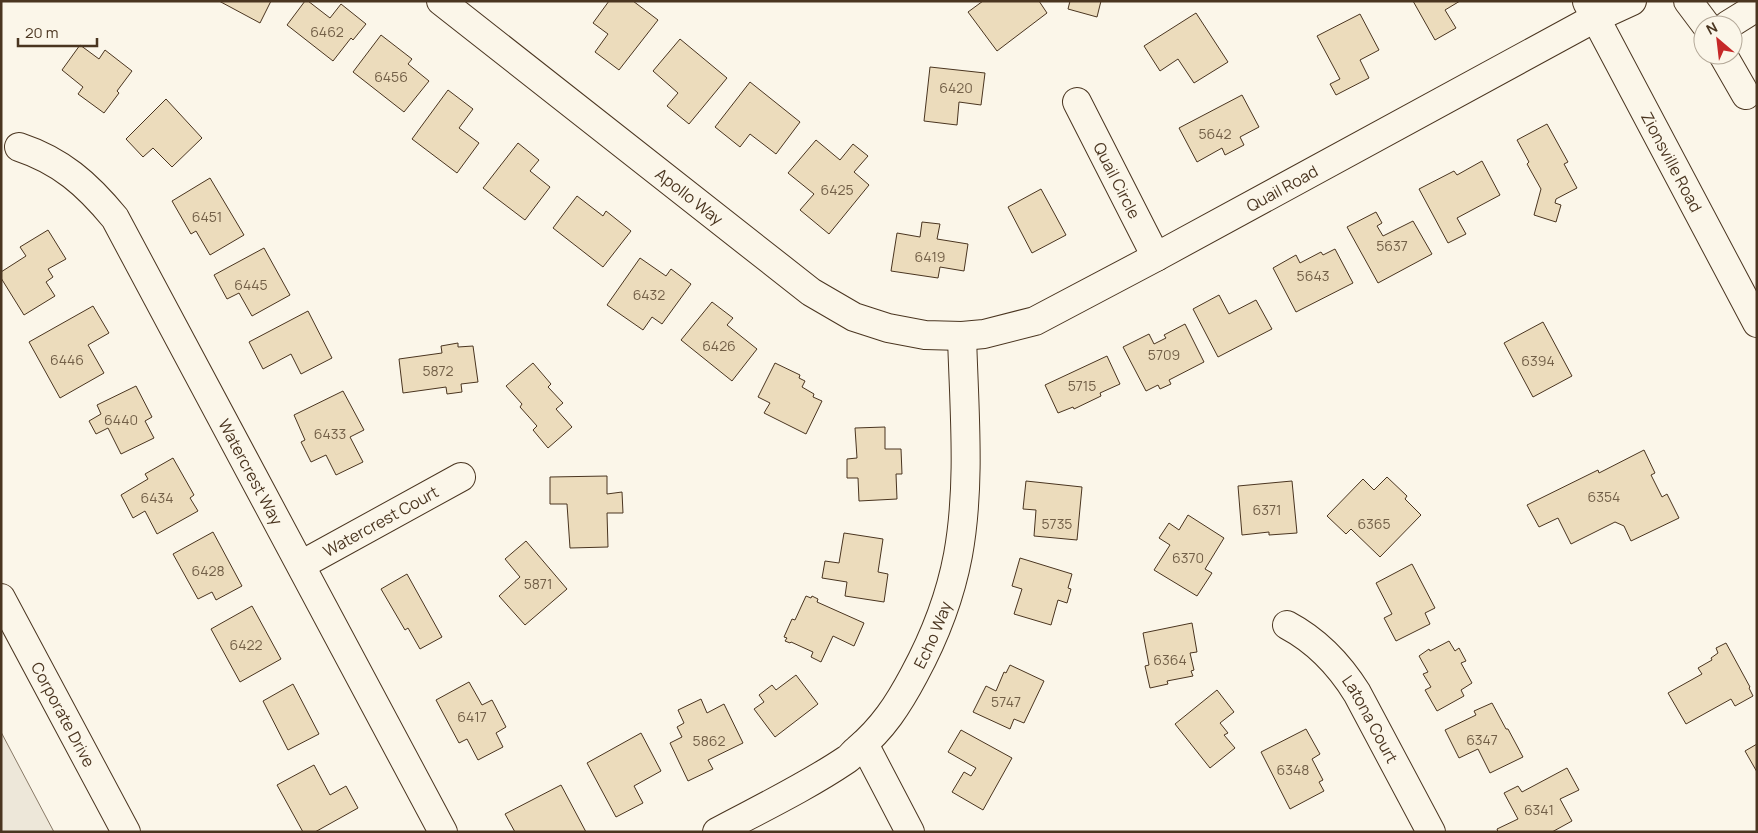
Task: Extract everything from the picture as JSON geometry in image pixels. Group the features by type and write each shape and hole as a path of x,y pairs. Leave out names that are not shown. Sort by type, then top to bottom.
{"street":[{"name":"Apollo Way","path":"441,1 811,292 854,317 877,325 925,335 962,336"},
{"name":"Quail Road","path":"962,336 1005,330 1035,321 1156,257 1590,9 1632,1"},
{"path":"1688,1 1698,15"},
{"path":"1743,16 1757,7"},
{"name":"Zionsville Road","path":"1590,9 1757,323"},
{"path":"1729,65 1746,95"},
{"name":"Quail Circle","path":"1077,102 1156,257"},
{"name":"Watercrest Way","path":"19,147 41,156 72,173 91,190 115,218 443,832"},
{"name":"Echo Way","path":"717,832 848,760 894,711 921,663 941,618 958,558 965,495 962,336"},
{"name":"Watercrest Court","path":"301,565 461,477"},
{"name":"Corporate Drive","path":"1,598 126,832"},
{"name":"Latona Court","path":"1287,625 1317,644 1331,657 1346,676 1357,693 1431,832"},
{"path":"864,744 910,832"}],"shaded area":[{"path":"1,732 54,832 1,832"}],"building":[{"path":"219,1 271,1 260,23"},
{"path":"305,1 308,1 330,18 341,4 366,24 353,40 351,38 333,61 287,25"},
{"path":"609,1 633,1 658,20 619,70 595,52 608,34 593,23"},
{"path":"983,1 1039,1 1047,13 997,51 968,12"},
{"path":"1070,1 1101,1 1097,17 1068,9"},
{"path":"1413,1 1460,1 1445,10 1456,28 1435,40"},
{"path":"1196,13 1228,62 1194,83 1178,59 1160,71 1144,46"},
{"path":"1360,14 1379,50 1360,60 1369,78 1336,95 1330,84 1340,79 1317,36"},
{"path":"381,35 412,59 408,64 429,81 404,112 353,72"},
{"path":"680,39 727,78 689,124 667,106 678,93 653,71"},
{"path":"80,45 99,59 105,50 132,71 104,113 78,94 83,87 62,70"},
{"path":"930,67 985,73 981,105 959,102 957,125 924,121"},
{"path":"750,82 800,122 776,154 750,134 740,147 715,127"},
{"path":"448,90 473,109 459,128 479,143 457,173 412,139"},
{"path":"1242,95 1259,127 1240,137 1244,145 1225,155 1222,148 1197,162 1179,128"},
{"path":"166,99 202,138 172,167 153,148 143,157 126,139"},
{"path":"1547,124 1568,162 1564,164 1577,188 1556,199 1555,203 1561,205 1556,222 1534,215 1541,189 1527,164 1529,162 1517,140"},
{"path":"816,140 840,160 853,144 868,156 854,172 869,185 829,234 800,210 814,194 788,173"},
{"path":"518,143 539,160 530,171 550,187 525,220 483,188"},
{"path":"1482,161 1500,195 1457,218 1466,234 1448,243 1419,189 1454,171 1457,175"},
{"path":"210,178 244,235 210,255 196,231 191,234 172,201"},
{"path":"1041,189 1066,235 1032,253 1008,207"},
{"path":"577,196 603,216 606,211 631,231 603,267 553,228"},
{"path":"1376,212 1382,223 1377,226 1383,236 1413,221 1432,254 1378,283 1347,227"},
{"path":"922,222 940,224 937,239 968,244 964,271 940,267 938,278 891,271 897,233 920,237"},
{"path":"48,230 66,259 48,269 53,277 46,282 55,296 24,315 1,278 1,272 26,256 20,247"},
{"path":"264,248 290,295 252,316 239,293 227,299 214,275"},
{"path":"1335,249 1353,283 1296,312 1273,268 1296,255 1300,263 1321,252 1323,255"},
{"path":"640,258 666,276 671,269 691,284 662,324 652,317 643,330 607,305"},
{"path":"1219,295 1229,314 1256,300 1272,329 1218,357 1193,309"},
{"path":"712,302 733,318 727,325 757,349 732,381 681,340"},
{"path":"93,306 109,333 88,345 104,373 60,398 29,342"},
{"path":"308,311 332,358 301,374 291,354 263,369 249,342"},
{"path":"1543,322 1572,376 1533,397 1504,343"},
{"path":"1185,324 1204,362 1169,380 1171,384 1160,389 1158,385 1146,391 1123,347 1149,334 1154,344 1166,338 1164,335"},
{"path":"458,343 458,347 473,346 478,382 461,384 462,392 447,394 446,387 403,393 399,359 442,353 441,346"},
{"path":"1107,356 1120,384 1100,393 1101,396 1074,409 1073,407 1058,413 1045,385"},
{"path":"533,363 551,384 548,387 563,403 556,409 572,427 548,448 533,430 537,426 520,407 522,404 506,386"},
{"path":"775,363 800,375 799,378 805,381 802,387 814,394 813,397 822,401 806,434 764,413 770,403 758,397"},
{"path":"136,386 152,417 145,421 154,438 121,454 108,428 96,434 89,421 101,414 97,405"},
{"path":"343,391 364,430 350,437 363,462 336,475 326,455 311,462 301,442 305,440 294,415"},
{"path":"885,427 885,449 901,449 902,474 896,474 897,499 859,501 858,478 847,478 847,459 857,458 855,428"},
{"path":"1644,450 1655,473 1651,475 1662,497 1667,494 1679,518 1631,541 1624,526 1615,522 1571,544 1558,518 1539,527 1527,505 1598,470 1599,473"},
{"path":"173,458 194,495 190,498 198,511 157,534 145,511 133,518 121,495 148,479 145,474"},
{"path":"607,476 607,494 622,492 623,513 607,513 608,547 570,548 567,504 550,504 550,477"},
{"path":"1387,477 1407,496 1405,499 1421,515 1380,557 1351,529 1346,534 1327,516 1363,479 1374,490"},
{"path":"1026,481 1082,487 1077,540 1034,536 1036,510 1023,509"},
{"path":"1292,481 1297,533 1269,535 1269,532 1242,535 1238,486"},
{"path":"1188,515 1224,538 1205,569 1212,573 1197,596 1154,570 1170,545 1159,538 1169,523 1179,530"},
{"path":"213,532 242,586 216,600 212,592 198,599 173,554"},
{"path":"844,533 883,539 878,572 888,574 884,602 845,596 847,582 822,578 825,561 839,563"},
{"path":"526,541 567,589 525,625 499,596 520,577 505,559"},
{"path":"1020,558 1072,574 1068,588 1071,589 1067,603 1058,600 1051,625 1014,614 1022,589 1012,586"},
{"path":"1412,564 1435,608 1425,613 1430,624 1396,641 1384,618 1392,614 1376,583"},
{"path":"407,574 442,637 420,649 408,628 405,630 381,589"},
{"path":"806,596 811,598 812,596 818,599 817,602 864,623 854,646 833,636 821,662 811,657 813,652 785,641 787,638 784,637 792,619 795,620"},
{"path":"252,606 281,659 240,682 211,629"},
{"path":"1192,623 1197,652 1190,653 1194,670 1191,671 1193,676 1167,681 1168,684 1150,688 1145,666 1149,665 1143,633"},
{"path":"1449,641 1455,651 1459,648 1466,661 1461,663 1472,683 1461,690 1464,696 1437,711 1425,690 1431,687 1423,674 1428,672 1419,656 1429,649 1430,651"},
{"path":"1726,643 1753,696 1735,706 1731,699 1686,724 1668,693 1702,674 1698,668 1712,660 1711,658 1718,653 1716,648"},
{"path":"1010,665 1044,681 1024,723 1014,719 1010,729 973,712 986,686 996,691 1004,672 1006,673"},
{"path":"796,675 818,704 775,737 754,709 764,702 759,695 772,685 776,690"},
{"path":"469,682 482,705 492,700 506,727 496,733 503,747 478,760 467,739 459,743 436,700"},
{"path":"293,684 319,734 288,750 263,701"},
{"path":"1217,690 1234,712 1220,723 1228,733 1224,735 1235,748 1210,768 1175,724"},
{"path":"701,699 707,713 724,704 743,743 708,760 713,769 688,781 670,743 682,737 677,727 684,723 678,710"},
{"path":"1492,703 1523,757 1490,773 1478,749 1459,758 1445,730 1476,715 1474,711"},
{"path":"1306,729 1320,754 1312,759 1323,780 1319,782 1324,791 1290,809 1261,752"},
{"path":"961,730 1012,758 983,810 952,792 964,772 971,776 976,768 948,752"},
{"path":"641,733 661,771 634,786 643,803 616,817 587,763"},
{"path":"1757,744 1757,772 1745,751"},
{"path":"314,765 330,795 346,786 358,808 315,832 303,832 277,785"},
{"path":"1567,768 1579,790 1560,799 1572,821 1552,832 1498,832 1497,829 1518,819 1504,793 1518,786 1522,792"},
{"path":"561,785 586,832 515,832 505,814"}]}
